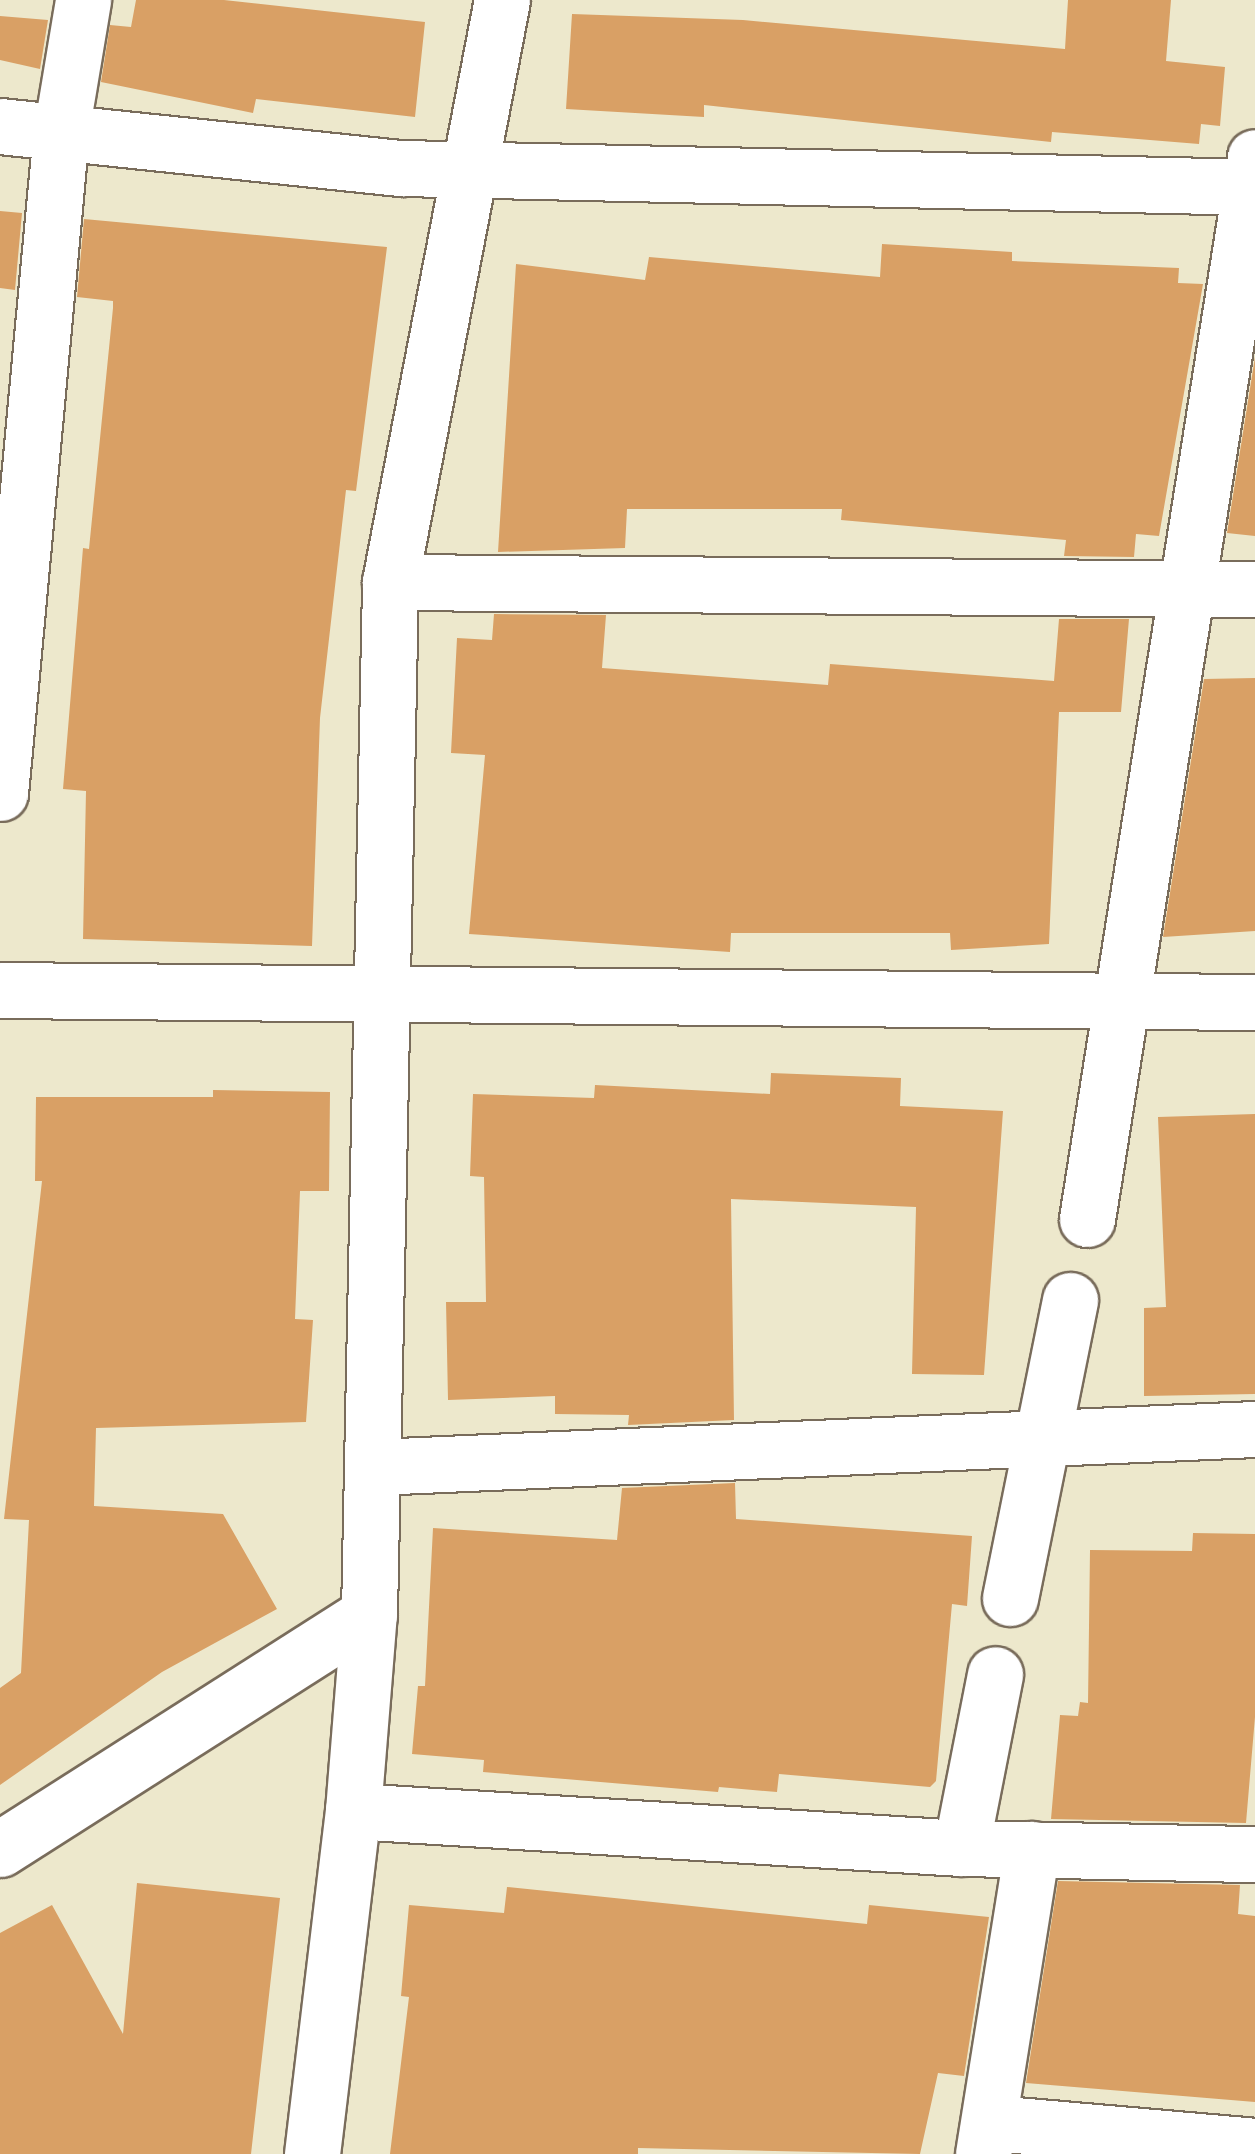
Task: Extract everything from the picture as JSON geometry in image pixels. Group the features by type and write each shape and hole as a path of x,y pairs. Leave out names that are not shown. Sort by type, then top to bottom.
{"street":[{"path":"0,793 61,132 84,0"},
{"path":"312,2154 354,1811 368,1614 390,582 502,0"},
{"path":"0,126 401,168 1253,177 1186,588 1125,1001 1087,1219"},
{"path":"390,582 1255,589"},
{"path":"0,990 1255,1002"},
{"path":"1010,1598 1070,1300"},
{"path":"374,1467 1255,1428"},
{"path":"0,1849 368,1614"},
{"path":"961,1848 995,1674"},
{"path":"354,1811 961,1848 1255,1854"},
{"path":"1032,1849 988,2138 1255,2146"}],"building":[{"path":"136,0 224,0 425,22 415,117 256,99 253,113 101,82 110,25 131,27"},
{"path":"1068,0 1171,0 1166,61 1225,67 1220,126 1201,124 1199,144 1052,132 1051,142 704,105 704,117 566,109 572,14 743,20 1065,49"},
{"path":"0,16 48,20 40,69 0,60"},
{"path":"0,211 22,213 15,290 0,288"},
{"path":"84,219 387,247 356,491 346,490 320,718 312,946 83,939 86,791 63,789 83,548 89,549 113,308 113,301 77,297"},
{"path":"882,244 1012,252 1012,261 1179,268 1178,283 1203,284 1159,536 1136,534 1134,557 1064,556 1066,540 841,520 842,509 627,509 625,548 498,552 516,264 645,280 649,257 880,277"},
{"path":"1255,357 1255,536 1227,533"},
{"path":"494,614 606,615 602,668 828,685 830,664 1054,681 1059,619 1129,619 1121,712 1059,712 1049,944 951,950 950,933 731,933 730,952 469,934 485,755 451,753 457,638 492,640"},
{"path":"1255,678 1255,931 1163,937 1204,679"},
{"path":"771,1073 901,1078 900,1106 1003,1111 984,1375 912,1374 916,1207 731,1199 734,1420 628,1425 629,1415 555,1414 555,1396 448,1400 446,1302 486,1302 484,1177 470,1176 473,1094 594,1098 595,1085 770,1094"},
{"path":"213,1090 330,1092 329,1191 300,1191 295,1319 313,1320 306,1422 96,1428 94,1506 223,1514 277,1609 162,1672 0,1785 0,1688 21,1673 29,1520 4,1519 42,1181 35,1181 36,1097 213,1097"},
{"path":"1255,1114 1255,1394 1144,1396 1144,1308 1166,1307 1158,1117"},
{"path":"735,1483 736,1519 972,1536 967,1606 952,1604 936,1781 930,1787 779,1774 777,1792 719,1787 718,1792 483,1772 484,1760 412,1754 418,1686 425,1686 433,1528 617,1540 622,1488"},
{"path":"1193,1533 1255,1534 1255,1717 1246,1823 1051,1819 1060,1715 1078,1716 1080,1702 1088,1703 1090,1550 1192,1551"},
{"path":"1058,1881 1240,1885 1238,1914 1255,1916 1255,2102 1026,2083"},
{"path":"137,1883 280,1898 251,2154 0,2154 0,1933 52,1905 123,2034"},
{"path":"507,1887 867,1924 869,1905 989,1917 964,2076 938,2073 920,2154 638,2148 638,2154 390,2154 409,1997 401,1996 409,1905 504,1913"}]}
